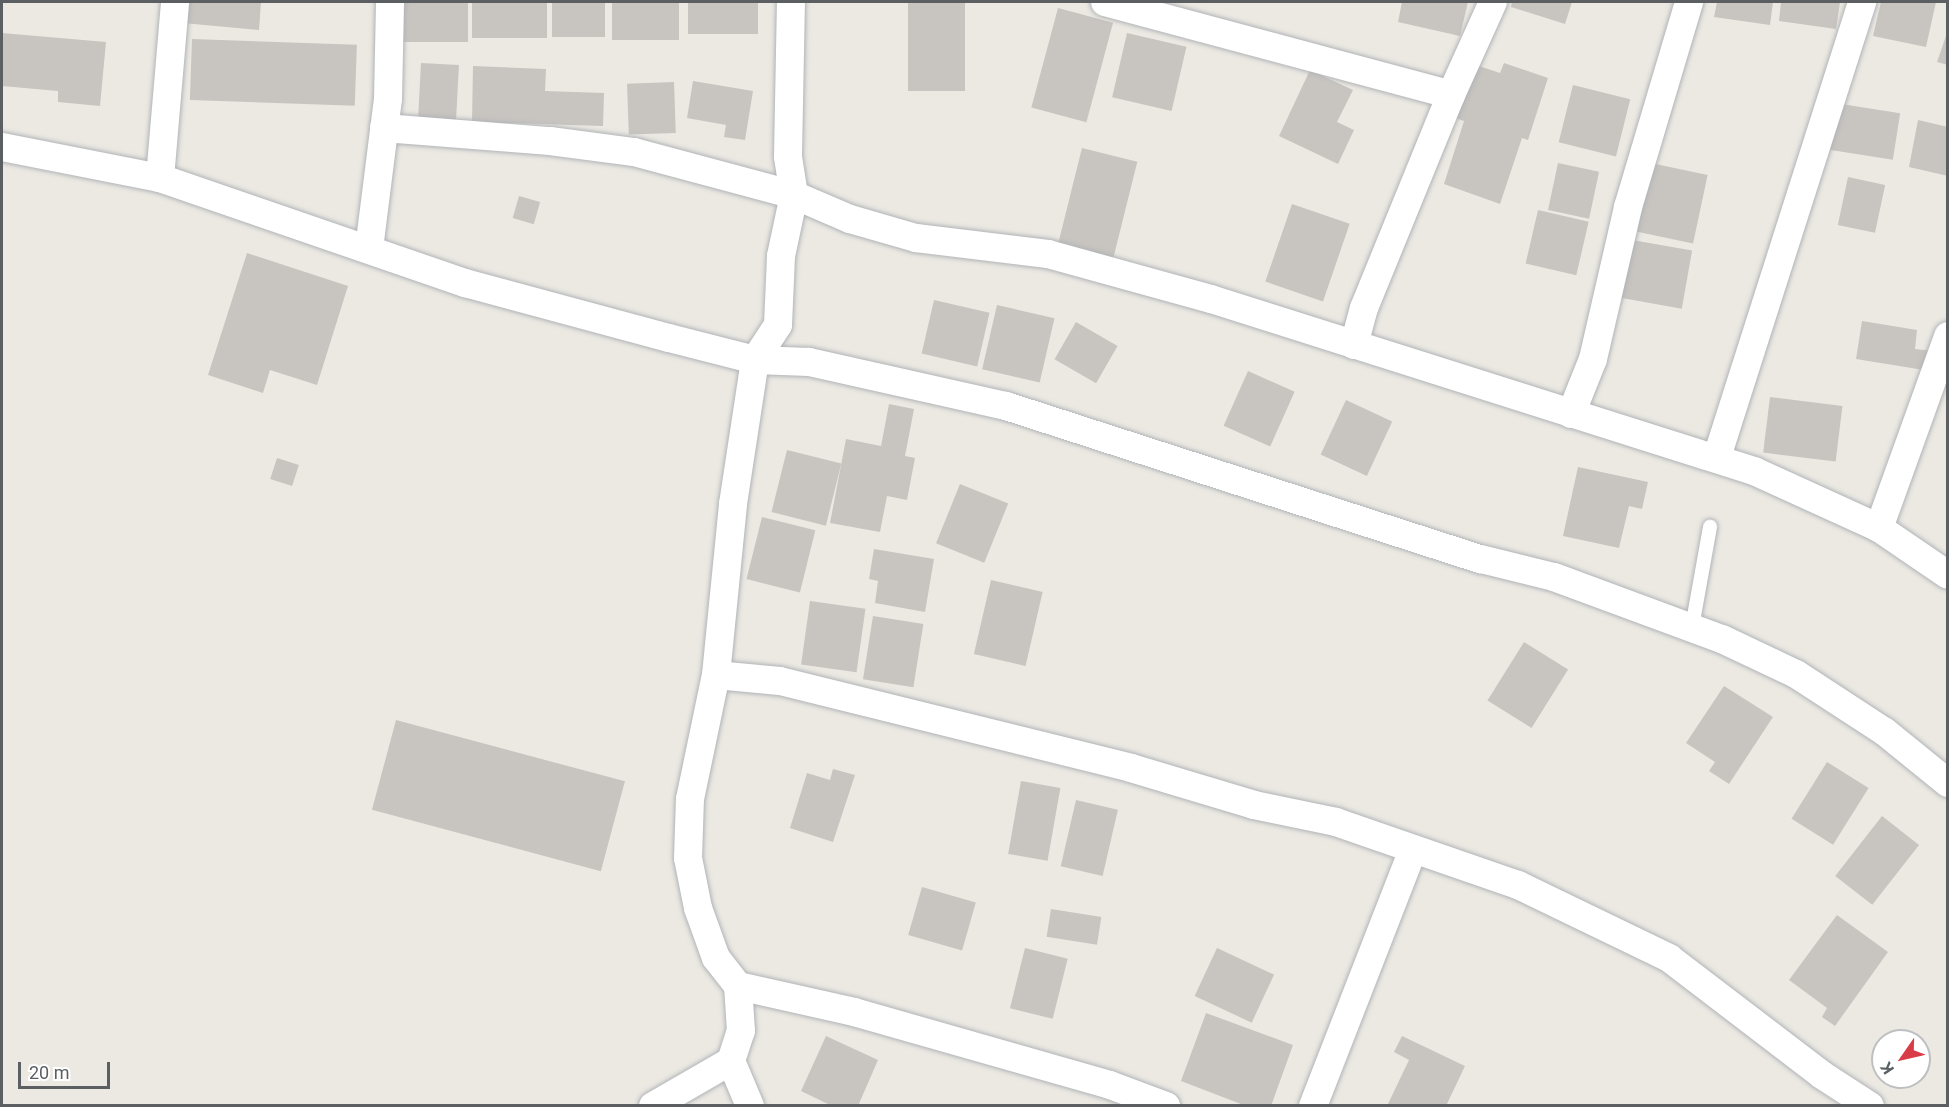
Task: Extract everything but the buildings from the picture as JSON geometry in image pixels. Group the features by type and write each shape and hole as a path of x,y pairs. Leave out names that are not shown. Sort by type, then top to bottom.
{"street":[{"path":"160,178 175,2"},
{"path":"369,249 384,128 390,2"},
{"path":"653,1106 731,1061 741,1032 738,986 716,958 698,908 688,858 690,799 716,675 732,504 755,360 778,325 781,256 794,195 788,156 791,2"},
{"path":"1105,2 1450,95"},
{"path":"1354,345 1364,308 1450,95 1493,2"},
{"path":"1571,414 1593,359 1628,207 1689,2"},
{"path":"1717,457 1862,2"},
{"path":"384,128 550,141 634,152 794,195 850,219 916,238 1048,254 1211,299 1571,414 1717,457 1879,528 1947,575"},
{"path":"2,147 160,178 465,283 755,360 809,362 1006,406 1481,559 1554,577 1692,627 1796,675 1885,732 1947,783"},
{"path":"1879,528 1947,336"},
{"path":"716,675 780,681 1047,746 1254,805 1336,822 1518,885 1668,958 1822,1076 1870,1106"},
{"path":"1313,1106 1413,850"},
{"path":"738,986 864,1015 1099,1081 1166,1106"},
{"path":"731,1061 750,1106"}],"lane":[{"path":"1692,627 1710,527"}]}
